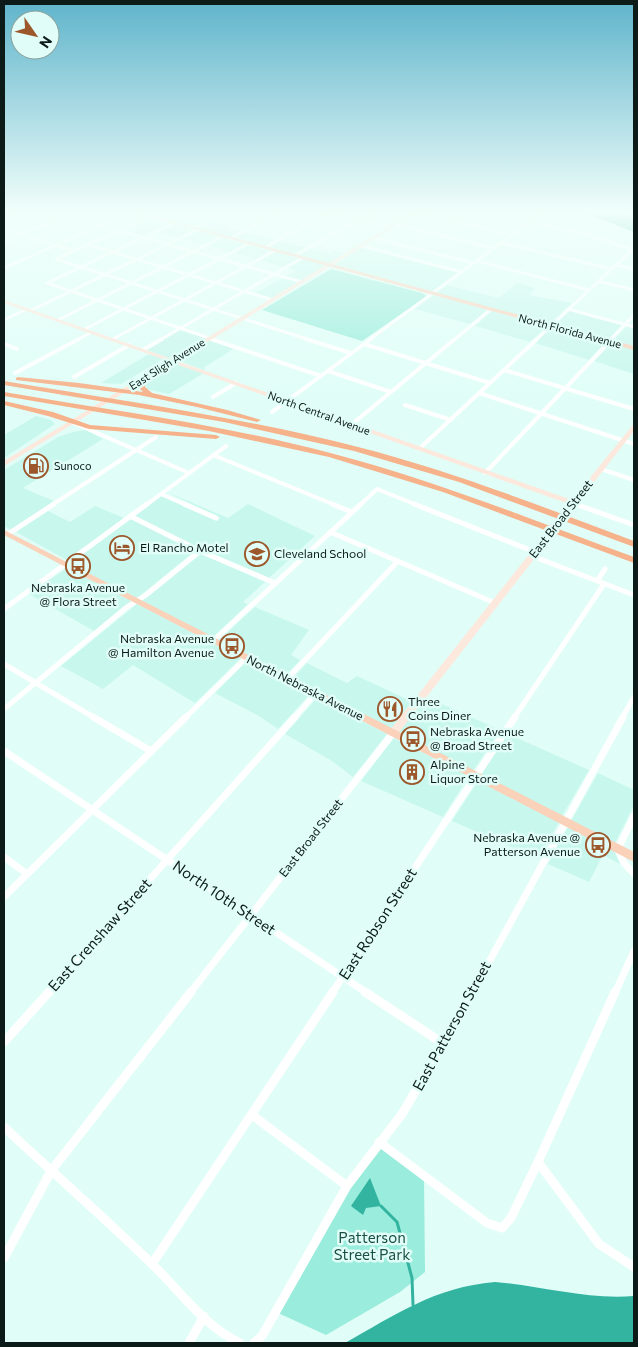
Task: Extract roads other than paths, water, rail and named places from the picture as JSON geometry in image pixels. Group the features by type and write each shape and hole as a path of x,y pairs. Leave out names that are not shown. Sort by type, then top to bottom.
{"highway":[{"path":"4,378 102,386 216,408 298,434 419,467 634,544"},
{"path":"143,379 142,388 150,394"},
{"path":"4,382 298,434"},
{"path":"4,394 296,446 403,475 634,560"},
{"path":"4,403 50,414 89,428 158,432 296,446"}],"main road":[{"name":"North Florida Avenue","path":"362,274 634,348"},
{"name":"North Nebraska Avenue","path":"6,533 634,857"}],"street":[{"path":"65,274 47,283 321,376"},
{"path":"101,274 351,353"},
{"path":"58,320 149,274"},
{"path":"185,274 273,300"},
{"path":"113,339 232,274"},
{"path":"143,350 274,274 302,282"},
{"name":"East Sligh Avenue","path":"4,464 316,274"},
{"path":"272,412 460,274"},
{"path":"523,274 589,290"},
{"path":"419,449 606,274"},
{"path":"4,320 105,275"},
{"path":"85,330 189,275"},
{"path":"598,281 634,290"},
{"name":"North Central Avenue","path":"4,301 634,525"},
{"path":"351,424 491,309"},
{"path":"568,309 634,327"},
{"path":"485,473 634,315"},
{"path":"15,373 92,332"},
{"path":"4,344 17,350"},
{"path":"364,344 490,383"},
{"path":"74,377 129,345"},
{"path":"504,370 634,409"},
{"path":"328,371 391,392"},
{"path":"214,397 236,383"},
{"path":"479,393 634,444"},
{"path":"405,405 451,420"},
{"path":"73,422 189,473"},
{"name":"East Broad Street","path":"4,1258 51,1171 392,733 634,427"},
{"path":"6,533 156,437"},
{"path":"4,609 226,446"},
{"path":"213,455 352,512"},
{"path":"601,468 634,480"},
{"path":"214,641 377,489 634,595"},
{"path":"161,494 216,518"},
{"path":"130,516 200,551 276,583"},
{"path":"330,532 495,603"},
{"path":"4,709 200,551"},
{"path":"287,679 398,562"},
{"name":"East Robson Street","path":"152,1264 475,776 600,582 605,569"},
{"path":"4,897 246,658"},
{"path":"4,664 151,752"},
{"name":"East Crenshaw Street","path":"4,1042 316,693"},
{"name":"East Patterson Street","path":"254,1343 262,1336 347,1186 402,1114 444,1044 634,697"},
{"name":"North 10th Street","path":"4,751 444,1044"},
{"path":"634,816 618,849 624,863 634,874"},
{"path":"4,857 26,874"},
{"path":"379,1142 488,1223 502,1228 511,1218 538,1162 634,951"},
{"path":"252,1115 347,1186"},
{"path":"4,1127 152,1264 204,1316 232,1341 240,1343"},
{"path":"538,1162 599,1244 634,1267"},
{"path":"189,1343 204,1316"}],"waterway":[{"path":"381,1206 397,1222 412,1278 413,1305"}],"place":[{"name":"Sunoco","path":"36,466"},
{"name":"El Rancho Motel","path":"122,548"},
{"name":"Cleveland School","path":"257,554"},
{"name":"Nebraska Avenue @ Flora Street","path":"78,566"},
{"name":"Nebraska Avenue @ Hamilton Avenue","path":"232,646"},
{"name":"Three Coins Diner","path":"390,709"},
{"name":"Nebraska Avenue @ Broad Street","path":"413,739"},
{"name":"Alpine Liquor Store","path":"412,772"},
{"name":"Nebraska Avenue @ Patterson Avenue","path":"598,845"}],"park label":[{"name":"Patterson Street Park","path":"372,1246"}]}
